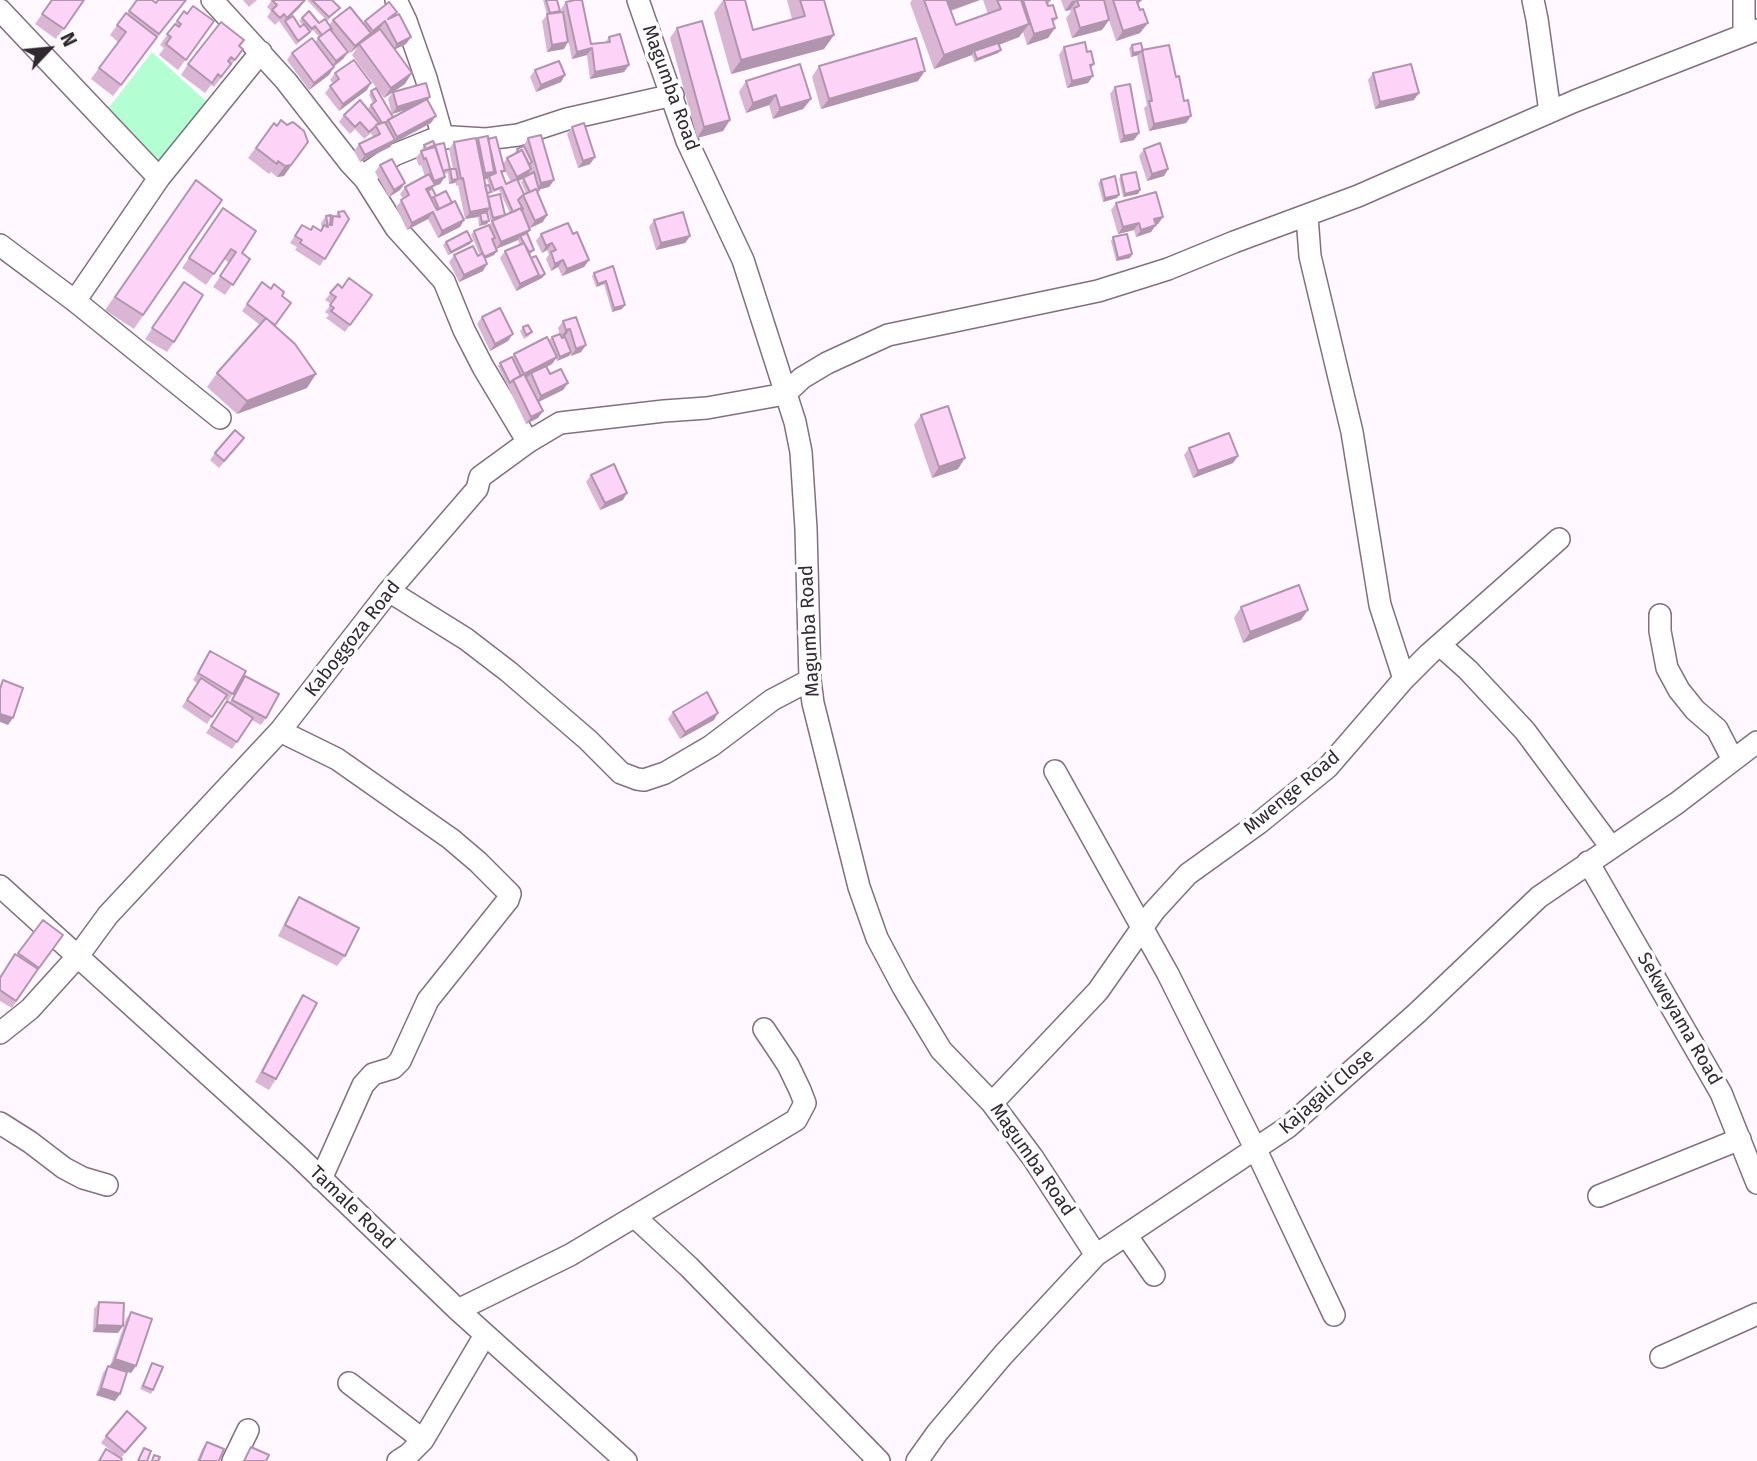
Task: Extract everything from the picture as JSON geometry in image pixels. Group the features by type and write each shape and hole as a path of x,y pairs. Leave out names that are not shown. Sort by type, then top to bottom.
{"street":[{"path":"212,0 261,52 363,176 376,192 396,228 443,281 470,342 528,442"},
{"path":"396,0 426,78 443,138"},
{"name":"Magumba Road","path":"638,0 687,141 743,260 795,422 801,452 806,529 813,703 859,887 877,938 941,1051 992,1103 1033,1158 1096,1255"},
{"path":"1533,0 1550,112"},
{"path":"785,394 802,378 827,363 888,335 1098,291 1168,269 1307,216 1550,112 1750,32 1744,0"},
{"path":"0,10 159,178"},
{"path":"75,301 159,178 261,52"},
{"path":"363,176 394,155 431,140 486,139 518,135 567,119 673,95"},
{"path":"1307,216 1310,256 1352,432 1380,605 1404,679"},
{"path":"0,245 75,301 220,418"},
{"name":"Kaboggoza Road","path":"0,1033 30,1009 78,956 107,915 280,731 389,591 477,489 480,477 528,442 560,424 706,408 785,394"},
{"name":"Mwenge Road","path":"992,1103 1098,991 1142,929 1188,874 1259,823 1328,767 1404,679 1559,539"},
{"path":"389,591 466,639 509,672 621,773 637,779 644,780 665,773 711,746 772,700 810,680"},
{"path":"1660,615 1667,668 1679,690 1695,710 1717,729 1733,760"},
{"path":"1440,645 1468,670 1525,731 1611,847"},
{"path":"280,731 337,759 451,839 497,879 510,894 509,900 428,1000 400,1061 393,1068 373,1074 363,1085 321,1179"},
{"name":"Kajagali Close","path":"918,1461 937,1433 1003,1355 1096,1255 1288,1127 1417,1013 1539,897 1677,803 1757,743"},
{"path":"1055,771 1168,974 1334,1315"},
{"name":"Sekweyama Road","path":"1588,862 1721,1093 1757,1183"},
{"name":"Tamale Road","path":"0,886 321,1179 457,1310 626,1461"},
{"path":"457,1310 570,1255 796,1120 805,1103 788,1065 764,1029"},
{"path":"0,1123 64,1168 83,1178 107,1185"},
{"path":"1599,1196 1740,1139"},
{"path":"635,1217 689,1267 879,1461"},
{"path":"1126,1235 1154,1275"},
{"path":"1661,1357 1757,1314"},
{"path":"398,1461 410,1454 423,1440 485,1335"},
{"path":"349,1383 423,1440"},
{"path":"233,1461 248,1430"}],"green space":[{"path":"152,52 210,105 161,170 107,110"}],"building":[{"path":"52,0 84,0 64,29 42,14"},
{"path":"137,0 152,0 156,3 158,0 186,0 159,34 129,11"},
{"path":"272,0 305,0 287,18 284,14 280,18 272,10 277,5"},
{"path":"312,0 332,0 340,8 329,17"},
{"path":"546,0 557,0 560,11 550,13"},
{"path":"582,0 591,44 610,42 609,37 620,34 629,65 595,72 592,48 577,52 566,2"},
{"path":"724,0 745,0 753,30 805,16 800,0 824,0 834,35 741,60"},
{"path":"924,0 951,0 947,1 956,25 1001,9 997,0 1021,0 1029,24 944,55"},
{"path":"1023,0 1050,0 1046,1 1048,6 1053,5 1057,18 1052,19 1055,28 1034,34"},
{"path":"1077,0 1104,0 1109,20 1080,28 1074,8 1079,6"},
{"path":"1113,0 1141,0 1137,2 1148,23 1123,31"},
{"path":"389,2 397,12 388,19 399,14 411,37 397,44 385,21 373,31 365,21"},
{"path":"193,6 214,21 186,60 166,44 171,37 167,34 175,24 179,27 181,24 177,21 184,11 187,14"},
{"path":"350,7 371,33 355,46 333,20"},
{"path":"309,11 319,23 325,19 332,29 322,35 315,26 312,29 302,18"},
{"path":"563,12 568,42 552,45 547,14"},
{"path":"126,13 157,37 121,85 99,68 126,32 117,25"},
{"path":"293,16 300,27 304,24 310,32 298,41 285,21"},
{"path":"702,21 730,120 704,127 677,28"},
{"path":"221,22 244,40 239,46 243,49 235,60 231,57 228,61 231,64 221,77 218,74 212,83 188,64"},
{"path":"330,29 348,52 336,61 318,38"},
{"path":"380,29 412,73 391,88 359,44"},
{"path":"312,38 334,67 314,83 292,53"},
{"path":"916,38 925,71 829,99 819,66"},
{"path":"1085,42 1087,52 1091,51 1094,64 1090,65 1093,76 1072,81 1064,47"},
{"path":"998,43 1001,50 977,59 974,51"},
{"path":"1141,43 1143,51 1133,53 1132,45"},
{"path":"1169,45 1176,77 1179,76 1184,101 1188,100 1191,116 1154,124 1142,50"},
{"path":"354,60 371,83 343,104 330,86 339,79 335,73"},
{"path":"559,61 565,75 541,85 535,70"},
{"path":"800,64 811,99 780,108 776,95 753,103 746,81"},
{"path":"1411,64 1419,93 1380,102 1373,73"},
{"path":"426,83 430,97 397,107 393,92"},
{"path":"1130,84 1139,133 1124,136 1115,87"},
{"path":"376,88 393,117 386,123 382,123 371,105 376,101 371,91"},
{"path":"427,99 436,116 397,137 388,120"},
{"path":"360,100 379,123 376,125 385,122 395,140 365,155 359,144 380,134 376,126 369,132 360,122 355,127 344,115"},
{"path":"281,120 287,125 293,122 304,131 308,142 291,165 285,166 278,161 277,164 256,148 274,123 277,126"},
{"path":"584,123 595,157 583,161 572,127"},
{"path":"541,135 554,180 541,183 528,138"},
{"path":"488,136 494,172 485,173 478,138"},
{"path":"496,137 505,171 501,171 506,184 517,179 524,194 518,200 523,209 521,210 513,212 502,187 494,190 489,176 496,173 488,139"},
{"path":"476,138 490,208 470,212 454,142"},
{"path":"433,141 435,145 426,149 424,145"},
{"path":"444,143 450,169 443,171 435,145"},
{"path":"1160,143 1168,169 1152,174 1144,149"},
{"path":"524,146 532,162 529,164 522,150 519,152 517,149"},
{"path":"435,147 445,177 434,181 421,151"},
{"path":"522,150 531,169 517,177 507,158"},
{"path":"392,159 405,183 394,190 380,165"},
{"path":"450,169 456,169 458,179 452,180"},
{"path":"534,172 539,190 530,192 523,178"},
{"path":"1136,172 1140,190 1125,194 1121,175"},
{"path":"429,174 435,185 426,189 437,210 455,201 464,220 442,231 433,212 412,223 401,200 409,195 405,187"},
{"path":"1115,176 1119,195 1105,198 1101,180"},
{"path":"196,180 222,200 143,315 115,297"},
{"path":"432,188 436,196 446,191 452,203 439,209 428,191"},
{"path":"536,189 547,215 535,221 523,195"},
{"path":"1156,192 1163,217 1154,219 1156,225 1141,230 1139,223 1123,227 1116,203"},
{"path":"500,194 505,215 493,218 488,197"},
{"path":"223,208 256,231 242,253 250,259 233,285 220,276 236,252 231,249 214,274 189,258"},
{"path":"521,208 530,230 501,242 492,221"},
{"path":"344,211 349,219 325,259 300,243 302,240 295,236 302,225 311,230 313,226 321,231 324,225 328,227 326,216 331,215 332,225 333,216 340,217 338,212"},
{"path":"487,212 489,221 482,222 480,214"},
{"path":"683,212 690,236 661,243 654,220"},
{"path":"568,223 573,234 577,232 589,260 567,269 563,260 555,264 551,252 556,250 552,243 546,246 541,234"},
{"path":"489,225 497,251 484,257 474,231"},
{"path":"467,231 472,241 451,252 446,242"},
{"path":"527,233 534,250 529,252 520,236"},
{"path":"1127,234 1132,254 1118,258 1113,237"},
{"path":"524,243 539,275 520,284 505,251"},
{"path":"473,246 478,256 483,253 487,264 464,275 454,255"},
{"path":"536,256 545,274 537,278 539,275 531,258"},
{"path":"613,266 625,305 614,308 606,281 598,284 594,273"},
{"path":"349,278 372,295 350,325 331,311 334,308 330,305 336,297 330,293 338,284 342,288"},
{"path":"184,282 203,295 174,342 152,328"},
{"path":"262,282 271,289 274,284 284,292 282,296 291,303 275,325 247,304"},
{"path":"500,308 513,334 495,344 482,317"},
{"path":"576,317 586,345 576,349 570,329 566,330 563,321"},
{"path":"266,318 295,344 316,374 247,401 217,373"},
{"path":"528,325 532,332 526,335 523,327"},
{"path":"560,334 562,338 565,337 571,352 560,357 552,337"},
{"path":"547,337 557,357 524,374 514,354"},
{"path":"512,357 521,376 510,383 500,363"},
{"path":"546,366 550,374 561,369 568,383 541,396 531,373"},
{"path":"524,374 543,411 531,417 513,380"},
{"path":"948,406 965,458 939,467 921,415"},
{"path":"235,430 244,438 224,461 215,453"},
{"path":"1229,433 1238,456 1198,471 1189,448"},
{"path":"614,464 627,493 605,503 591,475"},
{"path":"1299,585 1308,610 1250,632 1241,607"},
{"path":"210,651 246,671 233,694 198,673"},
{"path":"245,676 279,694 266,718 232,700"},
{"path":"201,678 227,695 212,717 187,700"},
{"path":"3,680 23,688 13,718 0,714 0,689"},
{"path":"707,692 718,713 685,732 673,712"},
{"path":"227,701 253,718 237,742 211,726"},
{"path":"299,897 359,928 345,956 285,925"},
{"path":"43,920 63,935 39,968 18,953"},
{"path":"15,954 38,969 16,1001 0,990 0,978"},
{"path":"303,995 317,1003 276,1079 262,1072"},
{"path":"99,1302 124,1303 123,1326 97,1325"},
{"path":"131,1312 152,1319 136,1366 115,1359"},
{"path":"152,1363 163,1367 153,1390 143,1386"},
{"path":"108,1366 127,1372 120,1394 101,1388"},
{"path":"127,1411 146,1428 125,1452 106,1436"},
{"path":"207,1442 224,1449 219,1461 199,1461"},
{"path":"251,1447 269,1455 266,1461 244,1461"},
{"path":"144,1448 151,1451 147,1461 138,1461"},
{"path":"106,1449 122,1459 121,1461 99,1461"},
{"path":"154,1455 160,1457 158,1461 152,1461"}]}
